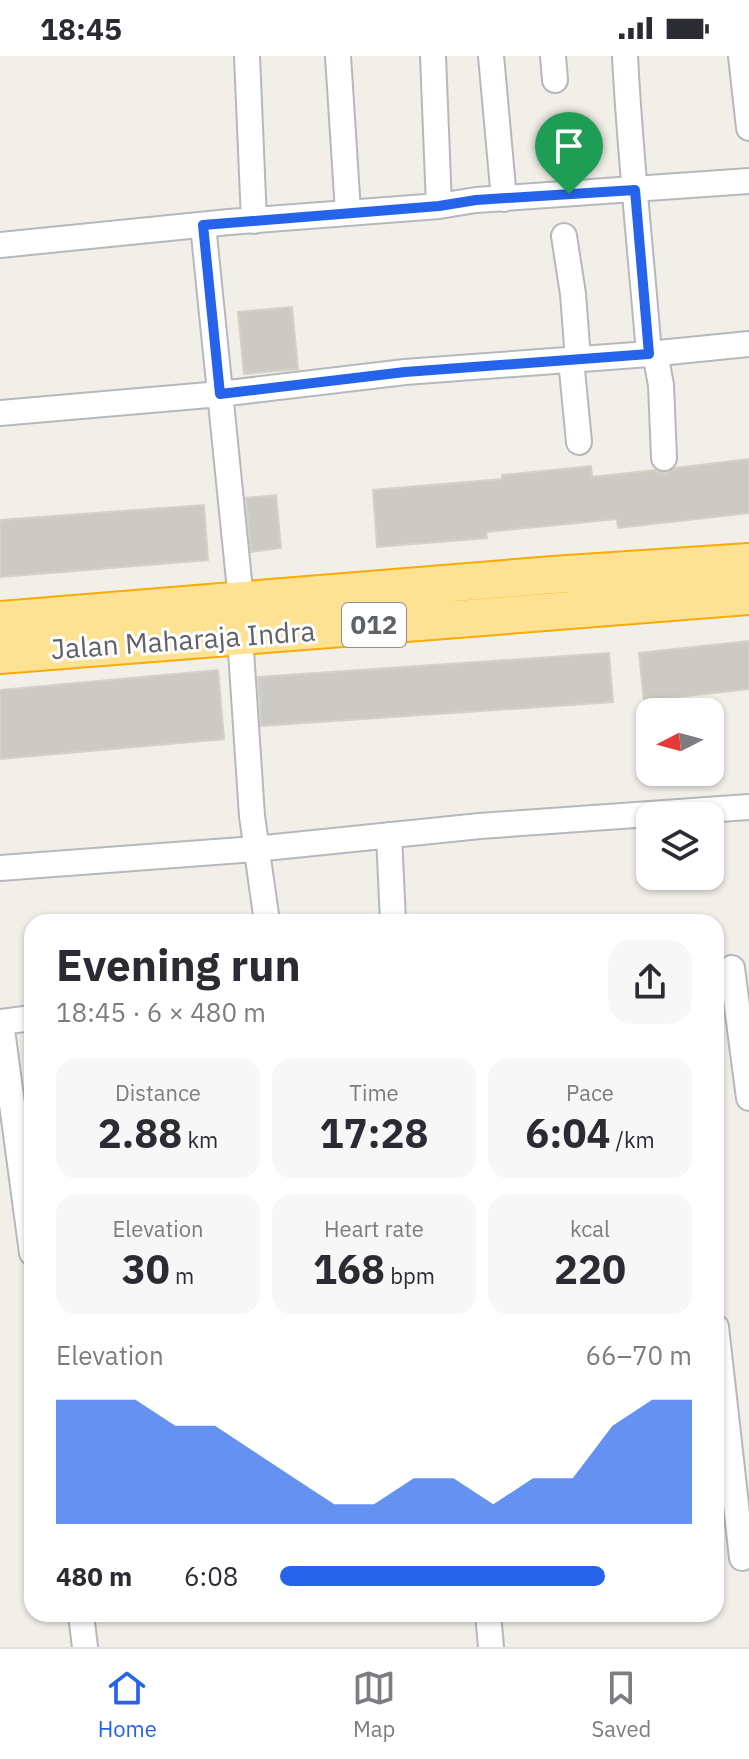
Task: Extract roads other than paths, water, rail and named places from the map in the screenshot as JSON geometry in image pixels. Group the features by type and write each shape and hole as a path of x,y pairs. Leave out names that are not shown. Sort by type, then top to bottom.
{"highway":[{"name":"Jalan Maharaja Indra","path":"0,620 749,562"},
{"path":"710,563 712,599"},
{"name":"Jalan Maharaja Indra","path":"0,655 749,596"}],"street":[{"path":"247,56 254,221"},
{"path":"338,56 348,212"},
{"path":"433,56 439,206"},
{"path":"491,56 504,199"},
{"path":"625,56 629,133 652,353 661,385 664,458"},
{"path":"741,56 749,128"},
{"path":"0,245 348,212 749,181"},
{"path":"203,225 241,600"},
{"path":"564,236 573,294 579,442"},
{"path":"0,413 220,394 405,372 749,344"},
{"path":"240,636 255,849 266,914"},
{"path":"0,868 255,849 480,826 749,807"},
{"path":"389,835 393,914"},
{"path":"732,968 749,1098"},
{"path":"24,1019 0,1022 24,1195"},
{"path":"724,1398 742,1558"},
{"path":"82,1622 85,1647"},
{"path":"489,1622 491,1647"}]}
